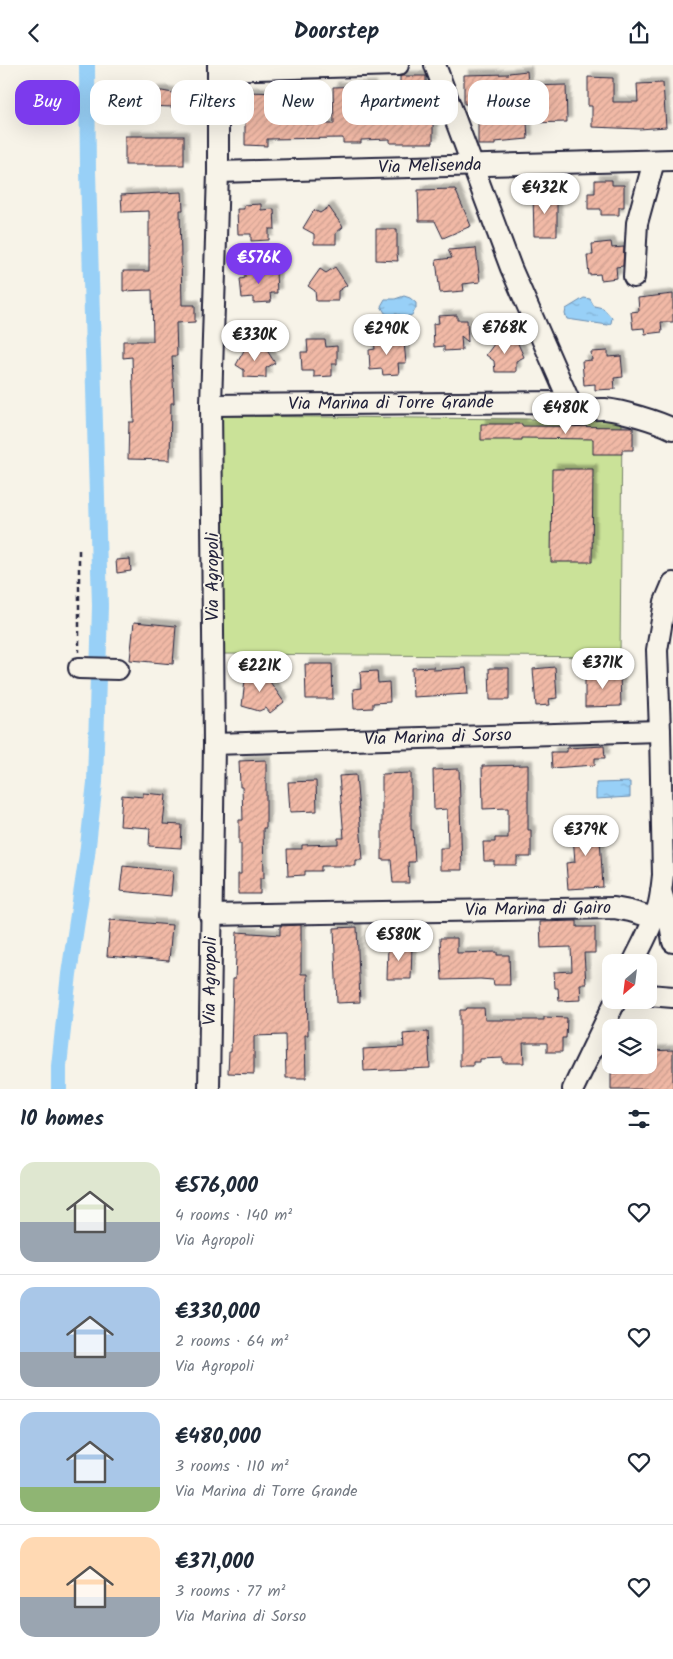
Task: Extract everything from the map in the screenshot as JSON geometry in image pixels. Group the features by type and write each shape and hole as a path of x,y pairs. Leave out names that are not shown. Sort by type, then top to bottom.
{"street":[{"path":"218,67 398,65"},
{"path":"435,65 474,165 510,268 572,405"},
{"name":"Via Agropoli","path":"209,1089 210,915 214,744 212,405 218,172 218,67"},
{"path":"634,277 637,223 664,160"},
{"name":"Via Melisenda","path":"218,172 664,160"},
{"name":"Via Marina di Torre Grande","path":"212,405 572,405 617,411 671,428"},
{"path":"637,954 659,905 663,875 657,649 665,602 673,583"},
{"path":"85,668 118,669"},
{"name":"Via Marina di Sorso","path":"214,744 660,731"},
{"path":"661,891 669,917 673,942"},
{"name":"Via Marina di Gairo","path":"210,915 614,909 630,911 654,918"},
{"path":"658,996 673,997"},
{"path":"573,1089 612,1009"}],"path":[{"path":"79,550 85,668"}],"green space":[{"path":"222,416 622,420 620,657 223,654"}],"water":[{"path":"404,296 416,303 416,308 412,315 406,317 385,313 381,306 385,299 395,299"},
{"path":"584,298 590,299 594,306 603,308 612,318 611,323 608,325 567,319 566,309"},
{"path":"630,782 630,797 596,799 596,783"}],"building":[{"path":"527,71 528,80 468,80 468,104 464,104 464,75"},
{"path":"400,76 426,76 426,80 400,80"},
{"path":"588,77 613,78 613,102 638,102 637,84 663,83 666,127 640,129 592,127 592,106 588,106"},
{"path":"549,85 566,85 567,122 549,122"},
{"path":"333,87 342,87 342,125 433,125 433,143 390,143 390,139 361,140 361,143 343,143 343,138 267,139 267,146 245,145 245,125 254,125 254,92 264,92 264,125 332,125 334,124"},
{"path":"161,91 171,93 171,107 161,107"},
{"path":"478,125 527,125 528,139 495,142 495,145 478,145"},
{"path":"125,136 184,136 184,165 125,165"},
{"path":"595,180 612,180 612,185 624,185 624,207 619,207 619,215 601,215 601,209 588,209 588,193 595,193"},
{"path":"455,189 471,226 443,238 435,221 419,221 418,190"},
{"path":"182,192 183,210 180,210 182,305 195,305 195,322 176,323 177,356 172,356 174,403 171,403 170,460 128,459 129,422 134,422 132,357 123,358 123,341 153,341 152,290 123,291 123,271 149,271 149,211 122,212 121,195"},
{"path":"533,195 557,195 557,236 534,236"},
{"path":"261,204 261,210 274,209 275,229 269,229 269,240 251,241 251,234 238,234 237,209 244,209 244,205"},
{"path":"329,207 343,227 336,233 336,244 314,244 314,234 303,228 314,210 320,213"},
{"path":"376,229 397,229 398,261 376,260"},
{"path":"611,242 612,248 624,247 623,266 616,267 617,278 601,280 600,274 589,275 587,255 593,255 592,244"},
{"path":"476,248 480,282 463,284 464,291 440,293 436,260 452,258 448,250"},
{"path":"265,267 266,273 276,272 277,293 270,293 271,302 253,303 253,297 242,298 240,279 245,278 245,268"},
{"path":"335,267 347,285 338,291 338,301 316,301 315,291 308,286 320,269 326,273"},
{"path":"673,294 673,322 661,322 662,332 645,334 644,328 633,329 631,312 639,311 638,298"},
{"path":"457,315 457,320 467,320 468,342 461,336 462,350 444,351 444,346 434,347 433,324 439,323 438,316"},
{"path":"390,336 391,343 404,342 406,363 398,363 399,374 383,375 382,369 370,370 369,350 375,349 374,337"},
{"path":"500,336 507,341 515,337 524,357 516,361 516,372 495,372 494,361 486,355"},
{"path":"307,340 325,340 326,347 337,346 337,364 332,364 332,376 314,377 314,371 302,371 301,352 308,352"},
{"path":"248,343 256,348 263,344 275,363 266,368 266,378 244,377 244,370 236,365"},
{"path":"608,351 608,357 621,356 623,377 614,378 615,389 595,390 595,384 584,385 582,361 592,360 591,352"},
{"path":"481,424 633,427 633,450 622,450 622,454 593,454 593,439 522,438 522,440 481,440"},
{"path":"552,469 593,469 592,562 551,562"},
{"path":"130,559 131,571 117,573 116,560"},
{"path":"134,622 176,626 173,664 130,660"},
{"path":"305,664 332,664 333,699 306,699"},
{"path":"259,666 284,702 270,713 266,708 259,711 242,706 245,680"},
{"path":"434,667 434,670 466,668 468,694 413,697 412,668"},
{"path":"555,667 557,698 549,699 550,705 536,706 533,669"},
{"path":"489,668 509,668 509,700 490,700"},
{"path":"377,671 378,683 389,682 390,702 373,703 373,708 354,709 353,689 361,688 360,672"},
{"path":"585,674 620,674 621,706 585,707"},
{"path":"604,746 605,758 595,758 595,765 552,768 551,752 567,752 567,748"},
{"path":"266,760 266,828 263,828 264,878 260,878 260,894 238,894 238,874 241,874 239,820 243,820 239,761"},
{"path":"528,765 528,830 531,830 531,857 517,857 517,865 494,865 494,861 484,861 483,842 495,842 495,838 508,838 508,808 483,809 482,766"},
{"path":"459,769 462,870 440,870 440,848 448,848 447,809 434,810 433,770"},
{"path":"411,773 411,830 413,830 415,862 408,862 409,883 393,883 391,860 382,860 382,774"},
{"path":"356,775 363,860 356,860 356,866 321,866 321,871 305,871 305,875 288,876 287,849 302,849 302,845 338,844 338,838 344,838 339,776"},
{"path":"316,781 317,811 290,812 288,782"},
{"path":"143,793 166,795 163,824 182,825 181,848 149,846 150,828 120,826 122,795 143,797"},
{"path":"599,822 603,887 568,889 566,863 575,862 572,823"},
{"path":"123,866 173,871 171,896 120,891"},
{"path":"110,920 172,925 169,961 107,956"},
{"path":"577,921 577,927 595,927 595,953 584,953 586,984 580,984 581,1000 559,1001 558,988 555,988 554,972 572,971 571,947 541,948 540,922"},
{"path":"301,925 301,974 307,974 308,1035 305,1035 306,1078 286,1078 285,1035 254,1036 254,1074 228,1073 229,1052 231,1052 233,979 235,979 237,932 280,935 280,926"},
{"path":"357,927 360,1002 337,1003 334,928"},
{"path":"440,938 457,938 457,953 497,952 497,955 509,955 510,985 494,985 493,980 480,979 442,980"},
{"path":"388,945 412,945 411,979 387,979"},
{"path":"467,1008 484,1008 485,1020 544,1020 544,1017 567,1018 566,1038 562,1038 562,1052 547,1052 547,1043 523,1043 524,1063 503,1063 503,1058 480,1059 480,1062 473,1062 473,1066 460,1066 460,1010 466,1010"},
{"path":"428,1032 430,1068 364,1071 363,1049 404,1047 403,1034"},
{"path":"673,1050 673,1089 611,1089 611,1074 657,1074 657,1051"}],"waterway":[{"path":"59,1089 59,1066 69,974 87,855 95,782 100,606 88,171 87,65"}]}
